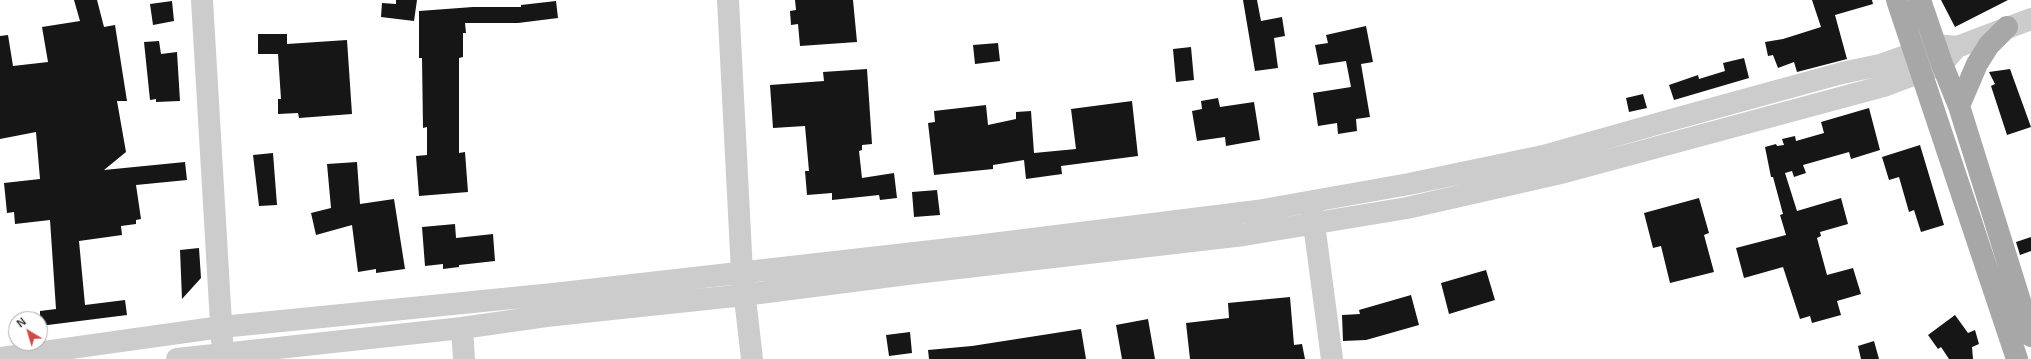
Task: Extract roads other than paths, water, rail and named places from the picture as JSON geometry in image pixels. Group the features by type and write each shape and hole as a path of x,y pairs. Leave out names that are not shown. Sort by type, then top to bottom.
{"main road":[{"path":"1897,0 2017,359"},
{"path":"1920,0 1959,106 2031,336"},
{"path":"1959,106 1977,64 1989,45 2007,27"}],"street":[{"path":"202,0 222,354"},
{"path":"728,0 742,272 752,359"},
{"path":"0,358 221,327 553,294 976,246 1257,211 1311,202 1409,184 1542,156 1842,73 1880,65 1917,62 2031,19"},
{"path":"177,359 462,328 546,316 744,296 915,273 1244,235 1407,208 1565,172 1884,86 1917,62"},
{"path":"1311,202 1332,359"},
{"path":"462,328 464,359"}]}
